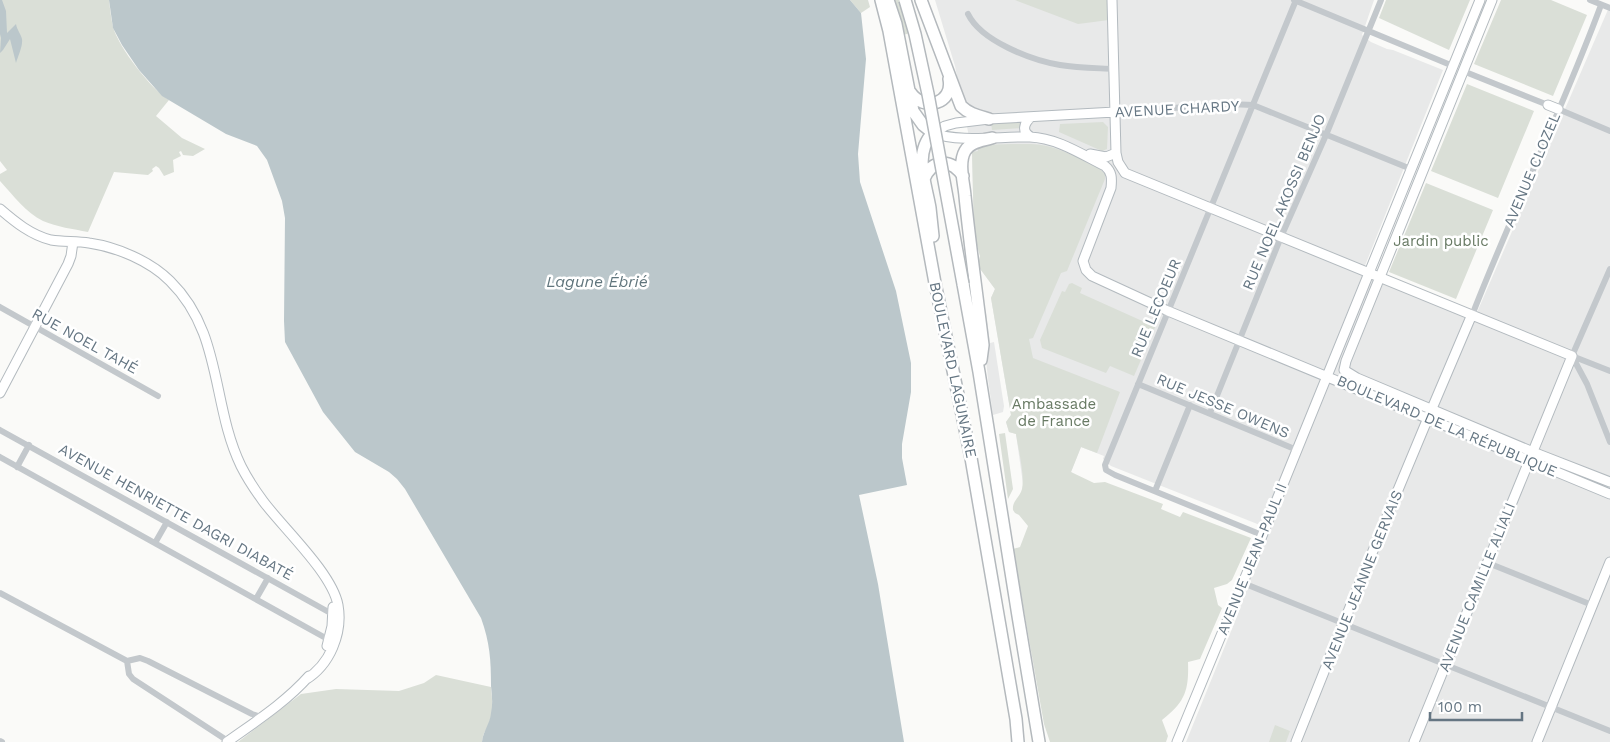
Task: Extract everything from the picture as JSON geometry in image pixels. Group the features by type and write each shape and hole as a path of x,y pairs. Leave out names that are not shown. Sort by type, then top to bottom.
{"highway":[{"name":"BOULEVARD LAGUNAIRE","path":"881,0 889,31 935,283 973,468 1016,720 1018,742"},
{"path":"888,0 896,24 913,111 918,119 933,133 929,137 922,160 933,236 935,283"},
{"name":"BOULEVARD LAGUNAIRE","path":"905,0 915,34 928,94 979,372 1039,742"},
{"path":"922,0 961,106 972,114 989,119"},
{"path":"909,90 920,102 928,104 938,102 946,94 950,85 947,70"},
{"path":"979,372 983,344 969,239 963,156 967,147 992,138"},
{"path":"924,180 930,168 941,164 954,165 963,176"}],"street":[{"path":"1112,0 1116,153 1118,162 1125,173 1368,272 1471,317 1610,371"},
{"path":"1295,0 1610,131"},
{"name":"RUE LECOEUR","path":"1262,535 1115,475 1106,470 1106,465 1295,0"},
{"name":"RUE NOEL AKOSSI BENJO","path":"1210,413 1281,237 1382,0"},
{"name":"BOULEVARD DE LA RÉPUBLIQUE","path":"1480,0 1326,376 1428,418 1531,456 1610,482"},
{"name":"BOULEVARD DE LA RÉPUBLIQUE","path":"1492,0 1379,277 1344,370 1357,378 1432,408 1610,494"},
{"path":"1590,0 1610,8"},
{"name":"AVENUE CLOZEL","path":"1428,418 1601,5"},
{"path":"968,14 971,22 981,31 1013,50 1058,64 1114,69"},
{"name":"AVENUE CHARDY","path":"933,133 950,124 989,119 1229,104 1253,105 1411,169"},
{"path":"1031,117 1024,127 1025,132 1031,137"},
{"path":"933,133 945,137 1031,137 1054,142 1105,166 1112,174 1111,188"},
{"path":"1073,150 1106,157 1116,153"},
{"path":"1125,173 1118,176 1111,188 1084,254 1082,261 1084,267 1092,276 1168,311 1326,376 1344,370"},
{"path":"0,204 10,218"},
{"path":"0,209 27,230 52,240 99,245 135,257 169,280 184,297 206,336 214,363 227,429 242,467 263,502 312,558 331,587 336,616 332,641 325,662 318,671 228,742 133,680 129,674 127,661"},
{"path":"0,393 68,264 73,242"},
{"path":"1572,356 1610,269"},
{"name":"RUE NOEL TAHÉ","path":"0,307 158,396"},
{"path":"1572,356 1587,384 1610,442"},
{"name":"AVENUE CAMILLE ALIALI","path":"1414,742 1572,356"},
{"name":"AVENUE JEAN-PAUL II","path":"1177,742 1326,376"},
{"name":"RUE JESSE OWENS","path":"1138,384 1297,450"},
{"path":"1155,491 1190,405"},
{"name":"AVENUE JEANNE GERVAIS","path":"1296,742 1342,624 1428,418"},
{"name":"AVENUE HENRIETTE DAGRI DIABATÉ","path":"0,430 336,616"},
{"path":"17,467 29,445"},
{"path":"0,457 332,641"},
{"path":"156,543 167,522"},
{"path":"1537,742 1610,562"},
{"path":"1488,563 1592,606"},
{"path":"256,599 268,578"},
{"path":"1243,583 1610,731"},
{"path":"0,593 127,661 140,658 148,661 261,717"}],"shaded area":[{"path":"935,0 1374,0 1362,35 1371,42 1387,49 1443,70 1362,273 1475,317 1610,5 1610,742 1186,742 1270,529 1111,466 1103,459 1104,456 1081,447 1071,472 1073,474 1023,484 1016,434 1009,432 1006,422 1011,415 991,298 995,289 978,266 980,256 974,234 972,152 955,66"},
{"path":"979,292 986,312 990,343 994,342 1004,406 1003,412 993,415 988,379"}],"green space":[{"path":"0,0 109,0 113,27 122,46 145,78 169,100 156,116 182,138 205,149 193,156 183,155 181,151 179,152 181,156 173,160 174,172 164,176 156,166 148,175 114,172 88,232 65,228 37,218 0,181 0,174 7,170 0,161"},
{"path":"850,0 868,0 870,7 861,13"},
{"path":"893,0 901,0 909,33 904,35"},
{"path":"1015,0 1108,0 1109,20 1078,24"},
{"path":"1386,0 1470,0 1449,50 1379,18"},
{"path":"1501,0 1551,0 1587,15 1553,96 1474,64"},
{"name":"Jardin public","path":"1467,84 1534,111 1498,198 1431,171"},
{"path":"1022,121 1022,128 992,130 991,123"},
{"path":"1103,122 1108,127 1107,149 1102,151 1059,132 1060,124"},
{"name":"Ambassade de France","path":"1036,144 1056,149 1094,165 1105,176 1067,271 1061,273 1033,338 1029,339 1033,358 1120,392 1097,453 1081,447 1071,472 1094,483 1105,482 1163,504 1161,509 1180,517 1183,512 1251,538 1232,580 1227,584 1214,588 1218,605 1222,608 1200,659 1188,662 1188,681 1181,701 1162,720 1168,736 1166,742 1050,742 1044,724 1013,549 1020,547 1028,526 1013,510 1022,489 1022,469 1016,434 1009,432 1006,422 1011,415 991,298 995,289 978,266 980,256 974,234 972,152 978,151 978,145"},
{"name":"Jardin public","path":"1426,183 1493,210 1456,299 1389,272"},
{"path":"1072,283 1082,288 1080,293 1149,324 1152,319 1156,325 1134,376 1110,366 1106,373 1042,348 1040,340 1062,291 1065,292 1069,284"},
{"path":"1005,433 1013,489 1008,499 999,434"},
{"path":"436,675 491,687 492,714 482,742 238,742 301,694 336,689 399,691 424,683"},
{"path":"1275,725 1290,731 1286,742 1269,742"}],"water":[{"path":"0,0 2,0 6,11 7,33 16,24 22,39 16,63 10,39 0,53"},
{"name":"Lagune Ébrié","path":"109,0 850,0 861,13 866,59 858,154 860,182 896,291 911,363 911,392 902,444 902,458 907,485 859,495 878,584 904,742 482,742 490,717 492,700 489,652 481,618 405,489 389,472 355,452 323,412 285,342 285,218 282,201 267,160 257,146 226,134 162,96 139,70 122,45 113,28"}]}
